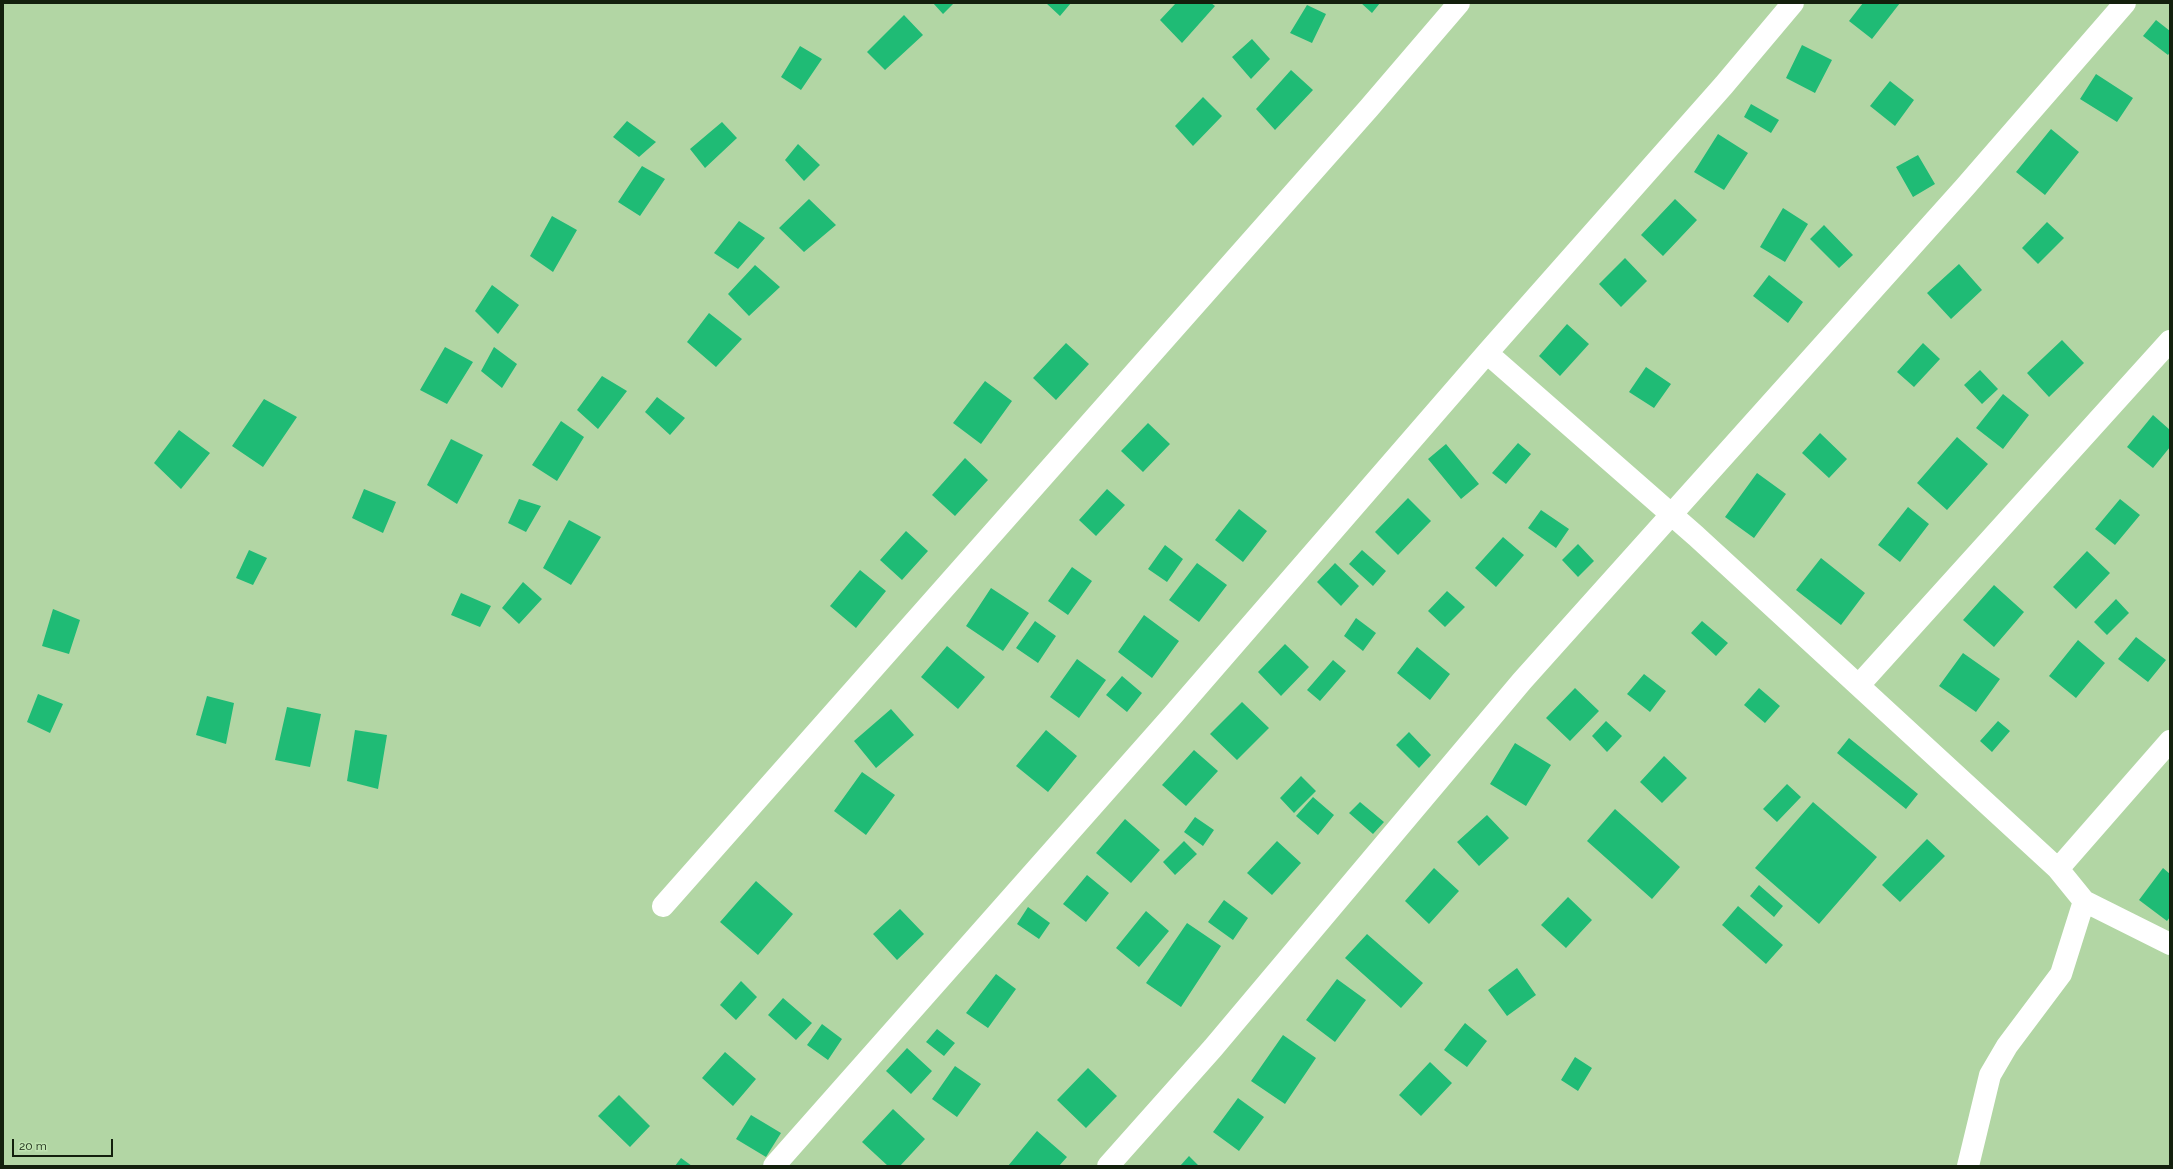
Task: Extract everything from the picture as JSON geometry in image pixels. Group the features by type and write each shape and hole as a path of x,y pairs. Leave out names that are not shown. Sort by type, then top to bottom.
{"street":[{"path":"663,906 1369,108 1459,3"},
{"path":"774,1166 1173,715 1487,353 1719,90 1793,3"},
{"path":"1108,1166 1213,1048 1522,681 1960,193 2125,3"},
{"path":"1859,685 2170,341"},
{"path":"1487,353 1696,536 1859,685 2058,869 2084,901 2170,944"},
{"path":"2058,869 2170,741"},
{"path":"1968,1166 1990,1075 2007,1046 2061,974 2084,901"}],"building":[{"path":"933,3 954,3 943,14"},
{"path":"1046,3 1071,3 1060,16"},
{"path":"1176,3 1211,3 1215,6 1182,43 1160,20"},
{"path":"1361,3 1380,3 1372,13"},
{"path":"1863,3 1900,3 1872,39 1849,21"},
{"path":"1307,5 1326,14 1312,43 1290,33"},
{"path":"904,15 923,35 885,70 867,52"},
{"path":"2156,20 2170,31 2170,52 2168,55 2143,36"},
{"path":"1252,39 1270,59 1251,79 1232,57"},
{"path":"1802,45 1832,60 1815,93 1786,78"},
{"path":"800,46 822,59 801,90 781,77"},
{"path":"1291,70 1313,90 1275,130 1256,109"},
{"path":"2096,74 2133,98 2117,122 2080,99"},
{"path":"1890,81 1914,100 1895,126 1870,106"},
{"path":"1203,97 1222,116 1193,146 1175,126"},
{"path":"1751,104 1779,120 1771,133 1744,117"},
{"path":"627,121 656,142 639,157 613,137"},
{"path":"722,122 737,138 705,168 690,149"},
{"path":"2051,129 2079,152 2045,195 2016,172"},
{"path":"1718,134 1748,153 1724,190 1694,172"},
{"path":"798,144 820,165 804,181 785,160"},
{"path":"1918,155 1935,184 1913,197 1896,167"},
{"path":"642,166 665,179 640,216 618,202"},
{"path":"809,199 836,225 804,252 779,228"},
{"path":"1675,199 1697,220 1663,256 1641,235"},
{"path":"1783,208 1808,224 1785,262 1760,247"},
{"path":"552,216 577,230 553,272 530,256"},
{"path":"739,221 765,238 738,269 714,253"},
{"path":"2047,222 2064,238 2038,264 2022,248"},
{"path":"1824,225 1853,255 1839,268 1810,239"},
{"path":"1625,258 1647,281 1621,307 1599,284"},
{"path":"1959,264 1982,290 1951,319 1927,293"},
{"path":"755,265 780,287 749,316 728,294"},
{"path":"1769,275 1803,302 1788,323 1753,296"},
{"path":"492,285 519,305 498,334 475,311"},
{"path":"709,313 742,339 716,367 687,342"},
{"path":"1567,324 1589,344 1560,376 1539,356"},
{"path":"2062,340 2084,363 2049,397 2027,373"},
{"path":"1066,343 1089,364 1056,400 1033,378"},
{"path":"1923,343 1940,359 1914,387 1897,372"},
{"path":"445,347 473,362 447,404 420,390"},
{"path":"494,347 517,364 502,388 481,371"},
{"path":"1646,367 1671,384 1654,408 1629,392"},
{"path":"1980,370 1998,389 1982,404 1964,385"},
{"path":"602,376 627,391 598,429 577,410"},
{"path":"985,381 1012,401 981,444 953,423"},
{"path":"2003,394 2029,415 2003,449 1976,428"},
{"path":"657,397 685,418 670,435 645,412"},
{"path":"264,399 297,417 263,467 232,446"},
{"path":"2153,415 2170,430 2170,447 2153,468 2127,447"},
{"path":"561,421 584,437 557,481 532,465"},
{"path":"1148,423 1170,444 1143,472 1121,451"},
{"path":"179,430 210,453 181,489 154,463"},
{"path":"1820,433 1847,459 1829,478 1802,453"},
{"path":"1957,437 1988,464 1947,510 1917,483"},
{"path":"451,439 483,455 457,504 427,485"},
{"path":"1518,443 1531,454 1506,484 1492,473"},
{"path":"1446,444 1479,484 1461,499 1428,459"},
{"path":"965,458 988,480 955,516 932,495"},
{"path":"1757,473 1786,494 1754,538 1725,517"},
{"path":"364,489 396,502 383,533 352,518"},
{"path":"1107,489 1125,505 1096,536 1079,520"},
{"path":"1408,498 1431,521 1398,555 1375,532"},
{"path":"519,499 541,506 526,532 508,523"},
{"path":"2120,499 2140,515 2115,545 2095,529"},
{"path":"1908,507 1929,524 1900,562 1878,545"},
{"path":"1239,509 1267,531 1243,562 1215,540"},
{"path":"1541,510 1569,529 1556,548 1528,528"},
{"path":"569,520 601,537 571,585 543,568"},
{"path":"906,531 928,551 902,580 880,560"},
{"path":"1503,537 1524,555 1496,587 1475,568"},
{"path":"1578,544 1594,561 1578,577 1562,560"},
{"path":"1165,545 1183,559 1167,582 1148,569"},
{"path":"249,550 267,558 253,585 236,578"},
{"path":"1362,550 1386,571 1373,586 1349,564"},
{"path":"2087,551 2110,573 2076,609 2053,587"},
{"path":"1821,558 1865,593 1841,625 1796,590"},
{"path":"1197,563 1227,585 1199,622 1169,600"},
{"path":"1335,563 1359,586 1341,606 1317,582"},
{"path":"1072,567 1092,581 1068,615 1048,601"},
{"path":"860,570 886,591 856,628 830,606"},
{"path":"523,582 542,599 519,624 502,608"},
{"path":"1994,585 2024,612 1994,647 1963,620"},
{"path":"991,588 1029,613 1003,651 966,626"},
{"path":"1447,591 1465,607 1445,627 1428,611"},
{"path":"461,593 491,606 480,627 451,615"},
{"path":"2116,599 2129,613 2107,635 2094,622"},
{"path":"53,609 80,620 69,654 42,646"},
{"path":"1144,615 1179,641 1152,678 1118,652"},
{"path":"1356,618 1376,633 1363,651 1344,636"},
{"path":"1035,621 1056,636 1038,663 1016,648"},
{"path":"1702,621 1728,643 1716,656 1691,633"},
{"path":"2136,637 2166,660 2148,682 2118,659"},
{"path":"2078,640 2105,663 2076,698 2049,676"},
{"path":"1285,644 1309,667 1281,696 1258,672"},
{"path":"947,646 985,677 958,709 921,677"},
{"path":"1417,647 1450,674 1430,700 1397,673"},
{"path":"1963,653 2000,679 1976,712 1939,686"},
{"path":"1077,659 1106,680 1079,718 1050,697"},
{"path":"1333,660 1346,671 1320,701 1307,690"},
{"path":"1644,674 1666,691 1650,712 1627,694"},
{"path":"1122,676 1142,693 1127,712 1106,695"},
{"path":"1575,688 1599,711 1570,741 1546,718"},
{"path":"1759,688 1780,706 1765,723 1744,705"},
{"path":"38,694 63,704 50,733 27,722"},
{"path":"207,696 234,703 226,744 196,735"},
{"path":"1242,702 1269,728 1237,760 1210,734"},
{"path":"287,707 321,714 310,767 275,760"},
{"path":"891,709 914,735 876,768 854,741"},
{"path":"1606,721 1622,736 1607,752 1592,736"},
{"path":"1998,721 2010,731 1992,752 1980,741"},
{"path":"355,730 387,735 378,789 347,781"},
{"path":"1046,730 1077,756 1048,792 1016,766"},
{"path":"1409,732 1431,755 1419,768 1396,745"},
{"path":"1849,738 1918,794 1906,809 1837,753"},
{"path":"1515,743 1551,765 1526,806 1490,784"},
{"path":"1194,750 1218,771 1186,806 1162,785"},
{"path":"1664,756 1687,778 1662,803 1640,782"},
{"path":"862,772 895,795 866,835 834,811"},
{"path":"1301,776 1316,791 1294,813 1280,798"},
{"path":"1787,784 1801,797 1777,822 1763,809"},
{"path":"1313,797 1334,815 1318,835 1296,816"},
{"path":"1360,802 1384,822 1373,834 1349,813"},
{"path":"1813,802 1877,857 1819,924 1755,868"},
{"path":"1615,809 1680,867 1652,899 1587,841"},
{"path":"1487,815 1509,838 1479,866 1457,842"},
{"path":"1195,817 1214,830 1203,846 1184,832"},
{"path":"1125,819 1160,850 1131,883 1096,853"},
{"path":"1927,839 1945,856 1900,902 1882,885"},
{"path":"1184,841 1197,854 1175,875 1163,862"},
{"path":"1277,841 1301,863 1272,895 1247,873"},
{"path":"1434,868 1459,891 1429,924 1405,901"},
{"path":"2163,868 2170,874 2170,917 2167,921 2139,900"},
{"path":"1087,875 1109,893 1086,922 1063,904"},
{"path":"756,881 793,914 758,955 720,922"},
{"path":"1759,885 1783,906 1774,917 1750,896"},
{"path":"1568,897 1592,920 1566,948 1541,925"},
{"path":"1224,900 1248,918 1233,940 1208,922"},
{"path":"1738,906 1783,945 1766,964 1722,925"},
{"path":"1028,907 1050,923 1039,939 1017,924"},
{"path":"900,909 924,934 897,960 873,934"},
{"path":"1146,911 1169,931 1139,967 1116,948"},
{"path":"1187,923 1221,946 1181,1007 1146,983"},
{"path":"1367,934 1423,983 1401,1008 1345,958"},
{"path":"1517,968 1536,995 1507,1016 1488,990"},
{"path":"996,974 1016,989 988,1028 966,1013"},
{"path":"1337,979 1366,1000 1335,1042 1306,1020"},
{"path":"741,981 757,997 736,1020 720,1005"},
{"path":"783,998 812,1023 796,1040 768,1015"},
{"path":"1465,1023 1487,1041 1467,1067 1444,1050"},
{"path":"822,1024 842,1039 828,1060 807,1045"},
{"path":"937,1029 955,1043 944,1056 926,1042"},
{"path":"1283,1035 1316,1058 1285,1104 1251,1081"},
{"path":"907,1048 932,1071 911,1094 886,1071"},
{"path":"725,1052 756,1079 733,1106 702,1078"},
{"path":"1575,1057 1592,1068 1578,1091 1561,1080"},
{"path":"1430,1062 1452,1083 1421,1116 1399,1095"},
{"path":"955,1066 981,1084 957,1117 932,1099"},
{"path":"1088,1068 1117,1096 1086,1128 1057,1100"},
{"path":"619,1095 650,1126 630,1147 598,1116"},
{"path":"1238,1098 1264,1117 1239,1151 1213,1132"},
{"path":"893,1109 925,1139 900,1166 888,1166 862,1142"},
{"path":"751,1115 781,1133 766,1157 736,1139"},
{"path":"1037,1131 1067,1157 1059,1166 1008,1166"},
{"path":"1189,1156 1199,1166 1180,1166"},
{"path":"681,1158 692,1166 675,1166"}]}
